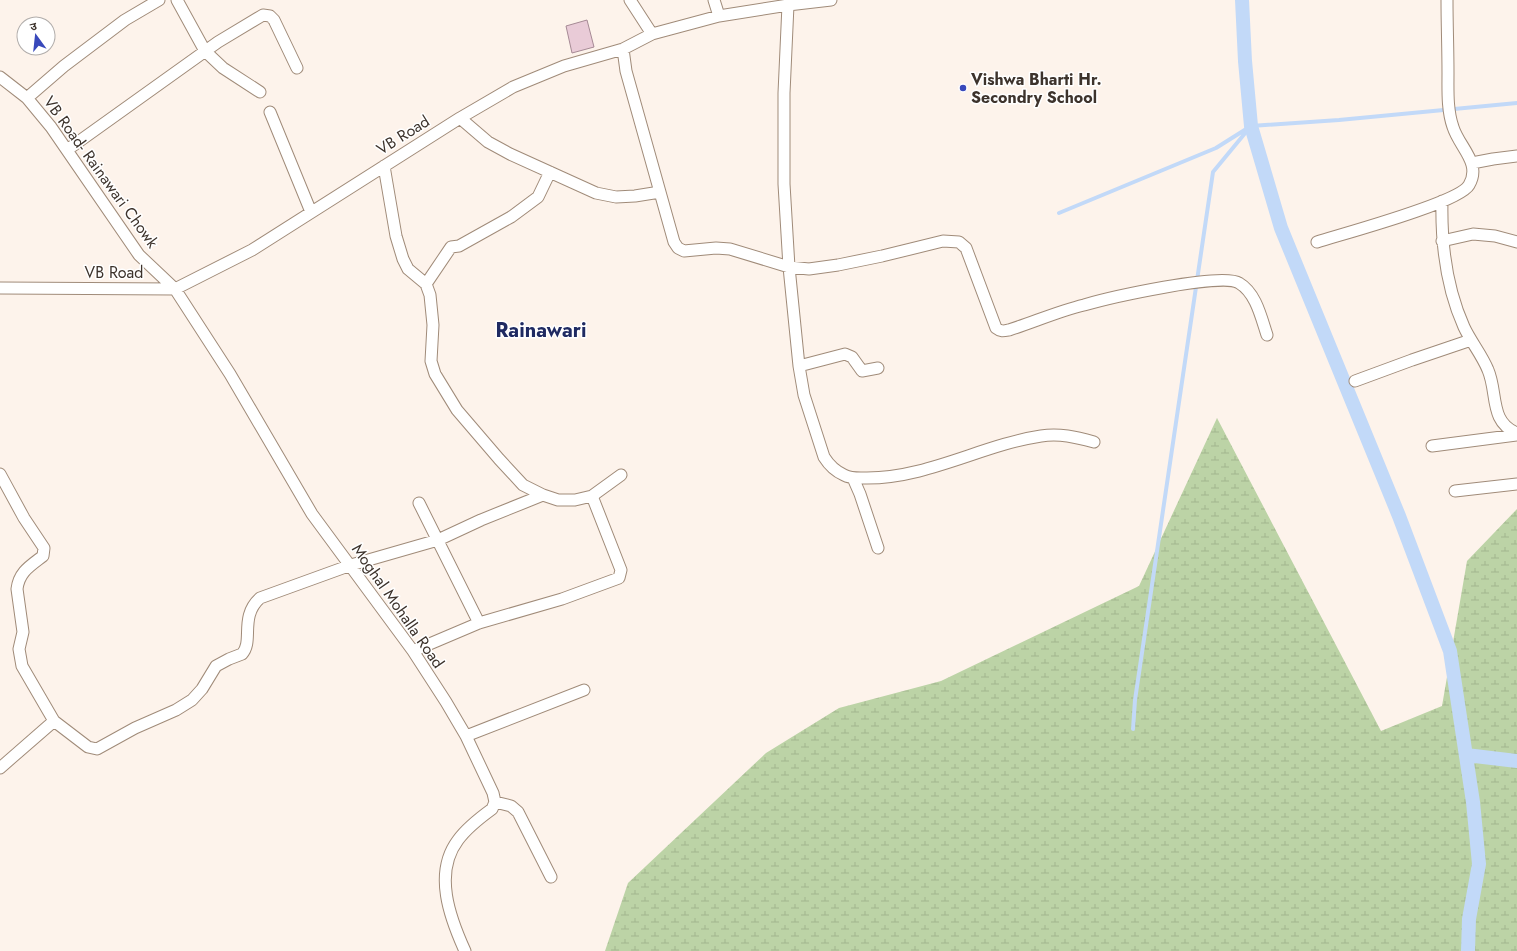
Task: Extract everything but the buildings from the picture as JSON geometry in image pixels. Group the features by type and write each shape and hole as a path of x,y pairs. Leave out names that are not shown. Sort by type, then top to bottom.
{"street":[{"path":"27,98 64,66 125,20 159,0"},
{"path":"177,0 206,51 222,68 260,92"},
{"path":"630,0 652,34"},
{"path":"714,0 719,16"},
{"name":"VB Road","path":"0,288 175,289 252,250 460,118 513,87 564,66 623,49 652,34 719,16 831,0"},
{"path":"1317,242 1412,213 1461,193 1469,186 1474,172 1472,163 1456,137 1452,125 1448,96 1447,0"},
{"path":"788,5 784,100 784,184 789,267 799,366 804,395 824,457 833,469 844,476 853,478 876,478 903,475 936,467 1013,442 1041,436 1064,434 1094,442"},
{"path":"67,150 206,51 264,15 270,16 274,20 297,68"},
{"path":"623,49 626,71 674,242 678,248 684,251 716,248 730,249 789,267 809,269 882,256 943,241 958,242 966,248 996,328 999,331 1009,330 1083,305 1189,283 1222,280 1238,282 1249,292 1260,312 1267,335"},
{"name":"VB Road- Rainawari Chowk","path":"0,77 27,98 51,127 139,255 175,289"},
{"path":"270,112 311,212"},
{"path":"460,118 488,142 510,154 596,193 616,197 660,192"},
{"path":"1472,163 1517,156"},
{"path":"384,166 396,236 402,259 408,269 426,284 430,295 433,325 431,361 440,384 457,410 523,485 543,495 558,500 574,500 592,496 621,475"},
{"path":"426,284 451,247 459,246 512,216 538,197 550,172"},
{"path":"1442,201 1442,241 1444,262 1453,295 1460,316 1488,370 1493,383 1499,418 1510,430 1517,434"},
{"path":"1442,241 1473,234 1495,236 1517,242"},
{"name":"Moghal Mohalla Road","path":"175,289 230,374 312,514 413,651 466,736 493,793 495,802"},
{"path":"1355,381 1472,340"},
{"path":"799,366 845,354 852,357 862,371 878,368"},
{"path":"1432,446 1517,434"},
{"path":"0,474 24,518 44,548 43,556 22,572 18,582 17,589 23,632 19,649 22,666 54,721 82,744 97,749 135,728 176,710 192,700 202,689 216,666 229,658 242,654 244,651 248,617 251,608 260,598 351,565 438,540 543,495"},
{"path":"853,478 860,494 878,548"},
{"path":"1455,491 1517,484"},
{"path":"413,651 479,623 562,599 619,578 621,570 592,496"},
{"path":"419,504 479,623"},
{"path":"466,736 584,690"},
{"path":"0,768 54,721"},
{"path":"465,951 452,920 447,900 445,879 447,861 458,839 492,809 495,802 512,806 518,812 552,877"}],"green space":[{"path":"1217,418 1381,731 1442,706 1467,561 1517,509 1517,951 605,951 628,883 766,753 839,708 941,681 1139,586"}],"waterway":[{"path":"1242,0 1245,61 1251,126 1281,228 1399,516 1450,651 1473,802 1479,864 1469,919 1468,951"},
{"path":"1059,213 1216,148 1251,126 1339,120 1517,103"},
{"path":"1133,729 1135,700 1213,172 1251,126"},
{"path":"1466,755 1517,761"}],"place":[{"name":"Vishwa Bharti Hr. Secondry School","path":"963,88"}],"district":[{"name":"Rainawari","path":"541,330"}]}
